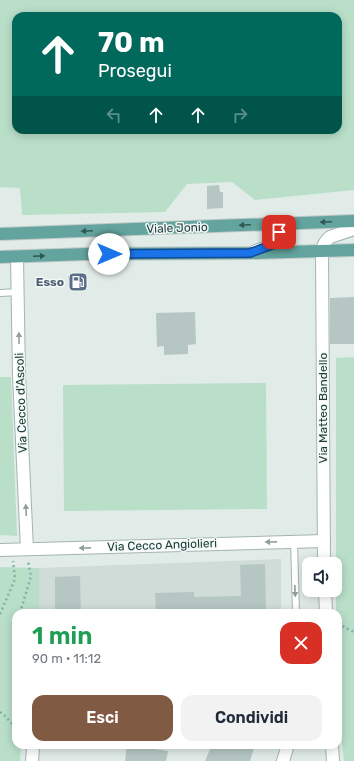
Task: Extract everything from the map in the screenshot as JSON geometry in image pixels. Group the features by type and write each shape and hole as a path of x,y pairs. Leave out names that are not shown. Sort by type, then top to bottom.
{"main road":[{"name":"Viale Jonio","path":"0,234 354,221"},
{"name":"Viale Jonio","path":"0,257 87,254 250,253 354,250"}],"street":[{"path":"250,253 270,247 276,242 279,236 278,224"},
{"path":"322,251 324,245 330,238 354,229"},
{"name":"Via Matteo Bandello","path":"322,251 324,557"},
{"name":"Via Cecco d'Ascoli","path":"17,257 19,376 27,549"},
{"name":"Via Cecco Angiolieri","path":"5,550 324,541"},
{"path":"325,597 326,609"},
{"path":"32,761 33,749"},
{"path":"283,761 287,749"},
{"path":"332,749 333,761"}],"lane":[{"path":"0,293 18,292"},
{"path":"294,541 296,609"}],"path":[{"path":"21,609 31,576 27,549"},
{"path":"0,614 15,578 5,550"},
{"path":"342,626 354,632"},
{"path":"0,712 12,723"}],"shaded area":[{"path":"281,559 281,609 39,609 39,568"}],"green space":[{"path":"0,0 354,0 354,190 255,200 232,182 187,184 165,212 22,215 20,188 0,187"},
{"path":"354,357 354,761 344,761 342,743 342,609 336,609 336,597 342,597 342,557 336,557 336,358"},
{"path":"0,377 11,377 17,536 0,535"},
{"path":"266,383 267,509 64,511 63,385"},
{"path":"0,567 39,568 39,609 12,609 12,749 21,749 20,761 0,761"}],"building":[{"path":"219,185 220,192 223,192 223,208 207,209 207,186"},
{"name":"Esso","path":"68,276 87,276 87,288 69,288"},
{"path":"354,297 354,344 330,344 330,298"},
{"path":"195,312 196,344 188,345 188,354 164,355 164,346 157,347 156,313"},
{"path":"265,564 266,609 156,609 155,593 194,592 194,597 241,596 240,565"},
{"path":"80,576 81,609 55,609 55,577"},
{"path":"126,749 154,749 168,751 166,761 125,761"},
{"path":"210,749 254,749 250,761 205,761"}],"place":[{"name":"Esso","path":"78,282"}],"route":[{"path":"109,254 250,253 270,247 278,239 279,232"}]}
